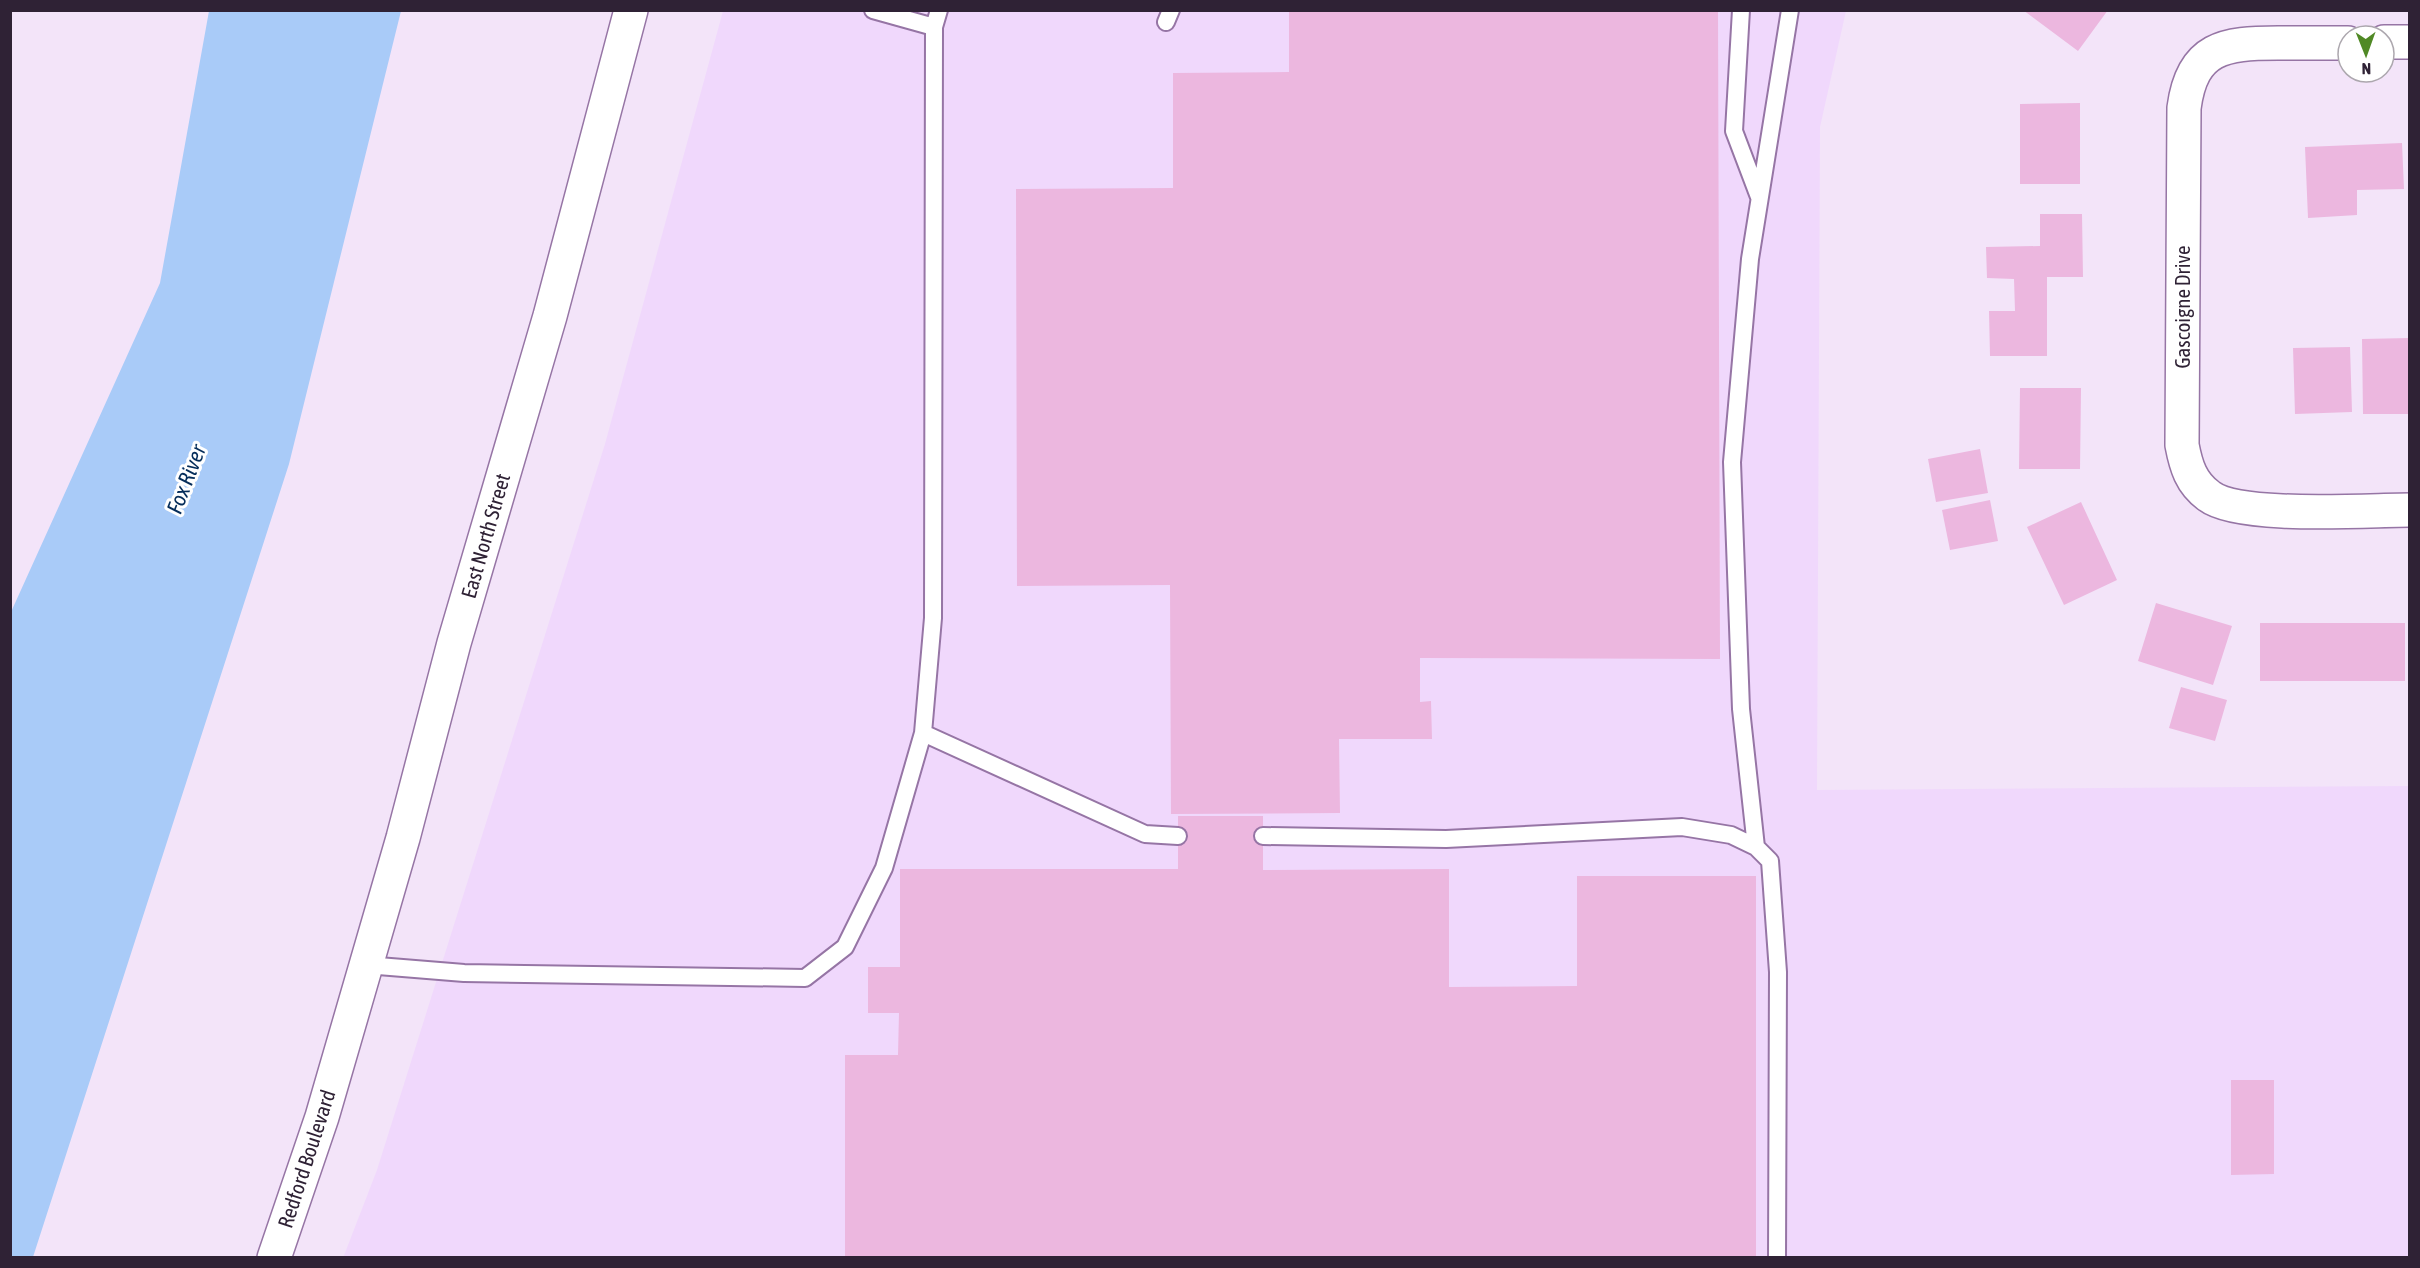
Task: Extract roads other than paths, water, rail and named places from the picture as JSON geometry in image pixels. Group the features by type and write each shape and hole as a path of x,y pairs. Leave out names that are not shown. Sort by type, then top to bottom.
{"main road":[{"name":"East North Street","path":"338,1060 403,838 454,643 550,316 631,10"},
{"name":"Gascoigne Drive","path":"2336,43 2236,43 2218,50 2198,66 2187,86 2184,108 2182,445 2186,467 2197,486 2211,498 2226,505 2259,510 2409,510"},
{"name":"Redford Boulevard","path":"274,1257 338,1060"}],"lane":[{"path":"873,10 934,27"},
{"path":"366,965 464,973 805,978 845,947 884,868 923,733 933,618 934,27 939,10"},
{"path":"1741,10 1734,131 1759,197"},
{"path":"1756,847 1741,710 1732,462 1750,258 1790,10"},
{"path":"923,733 1145,834 1178,836"},
{"path":"1263,836 1446,839 1682,827 1731,835 1756,847 1770,861 1778,972 1777,1257"}],"water":[{"name":"Fox River","path":"209,11 401,11 289,464 33,1257 11,1257 11,612 160,283"}]}
